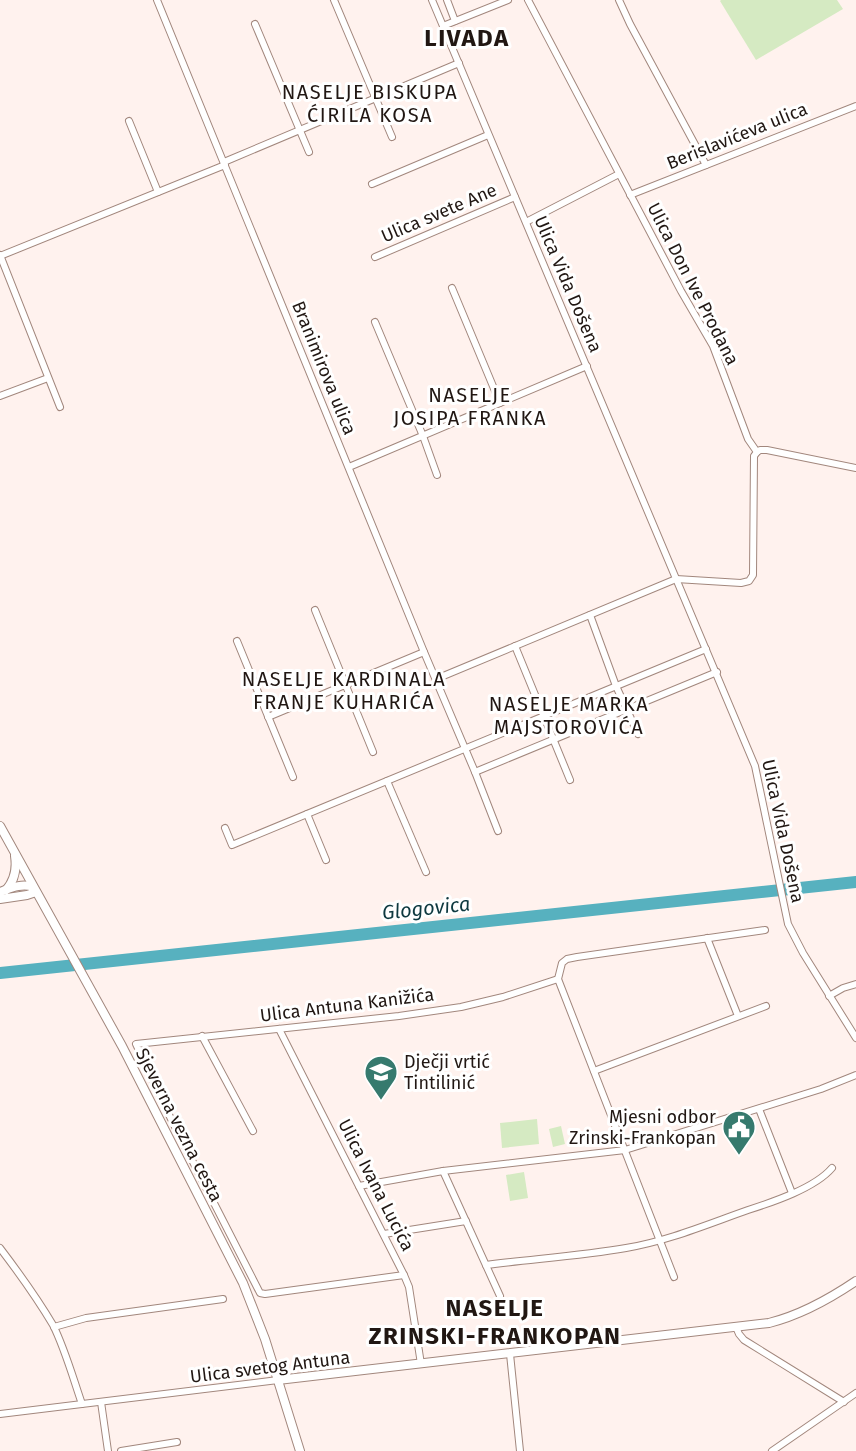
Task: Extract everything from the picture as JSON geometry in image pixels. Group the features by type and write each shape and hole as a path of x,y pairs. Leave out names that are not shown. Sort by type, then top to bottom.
{"main road":[{"name":"Sjeverna vezna cesta","path":"0,826 84,977 243,1283 262,1331 300,1451"},
{"path":"3,891 12,882 15,872 14,852"},
{"path":"0,899 27,895 35,889 30,885 21,885 3,891"},
{"name":"Ulica svetog Antuna","path":"278,1380 769,1323 788,1318 825,1302 856,1281"}],"street":[{"name":"Branimirova ulica","path":"157,0 498,831"},
{"path":"334,0 392,137"},
{"name":"Ulica Vida Došena","path":"432,0 755,766 788,924 794,938 856,1038"},
{"path":"447,0 455,21"},
{"path":"443,26 508,0"},
{"name":"Ulica Don Ive Prodana","path":"528,0 681,291 713,346 748,439 757,452"},
{"path":"619,0 706,165"},
{"path":"255,24 309,152"},
{"path":"60,407 0,256 158,192 459,63"},
{"name":"Berislavićeva ulica","path":"630,195 856,106"},
{"path":"129,122 158,192"},
{"path":"372,184 488,135"},
{"path":"526,222 619,174"},
{"name":"Ulica svete Ane","path":"375,257 515,197"},
{"path":"452,288 500,403"},
{"path":"375,322 437,475"},
{"path":"349,467 587,366"},
{"path":"0,396 48,378"},
{"path":"436,679 676,579 741,583 748,581 753,574 754,456 760,450 856,468"},
{"path":"315,610 374,752"},
{"path":"590,615 616,686 638,735"},
{"path":"237,641 293,777"},
{"path":"515,646 570,780"},
{"path":"225,828 232,845 706,649"},
{"path":"268,717 424,652"},
{"path":"475,772 717,672"},
{"path":"387,781 426,872"},
{"path":"307,814 326,860"},
{"path":"674,1277 558,979 562,963 567,959 577,957 765,930"},
{"path":"707,938 738,1016"},
{"name":"Ulica Antuna Kanižića","path":"171,1119 136,1044 399,1016 461,1007 503,997 558,979"},
{"path":"830,996 843,988 856,984"},
{"path":"594,1071 766,1006"},
{"name":"Ulica Ivana Lucića","path":"279,1029 404,1275 409,1287 421,1364"},
{"path":"202,1036 253,1131"},
{"path":"359,1186 443,1171 625,1150 759,1109 856,1075"},
{"path":"759,1109 792,1193"},
{"path":"162,1124 171,1119 260,1293 404,1275"},
{"path":"486,1265 627,1248 661,1240 768,1204 822,1177 832,1168"},
{"path":"443,1171 500,1296"},
{"path":"384,1234 466,1221"},
{"path":"0,1248 26,1281 54,1327 82,1404"},
{"path":"54,1327 86,1318 224,1299"},
{"path":"736,1327 744,1340 843,1402"},
{"path":"510,1354 520,1451"},
{"name":"Ulica svetog Antuna","path":"0,1414 278,1380"},
{"path":"772,1451 856,1393"},
{"path":"101,1402 108,1451"},
{"path":"121,1451 177,1442"}],"green space":[{"path":"721,0 837,0 843,9 756,60"},
{"path":"537,1119 539,1144 502,1148 500,1123"},
{"path":"561,1126 565,1144 553,1147 549,1129"},
{"path":"524,1172 528,1198 510,1201 506,1175"}],"waterway":[{"name":"Glogovica","path":"0,973 856,882"}],"place":[{"name":"Dječji vrtić Tintilinić","path":"381,1101"},
{"name":"Mjesni odbor Zrinski-Frankopan","path":"739,1156"}],"district":[{"name":"LIVADA","path":"467,38"},
{"name":"NASELJE BISKUPA ĆIRILA KOSA","path":"370,104"},
{"name":"NASELJE JOSIPA FRANKA","path":"470,406"},
{"name":"NASELJE KARDINALA FRANJE KUHARIĆA","path":"344,690"},
{"name":"NASELJE MARKA MAJSTOROVIĆA","path":"569,716"},
{"name":"NASELJE ZRINSKI-FRANKOPAN","path":"495,1322"}]}
